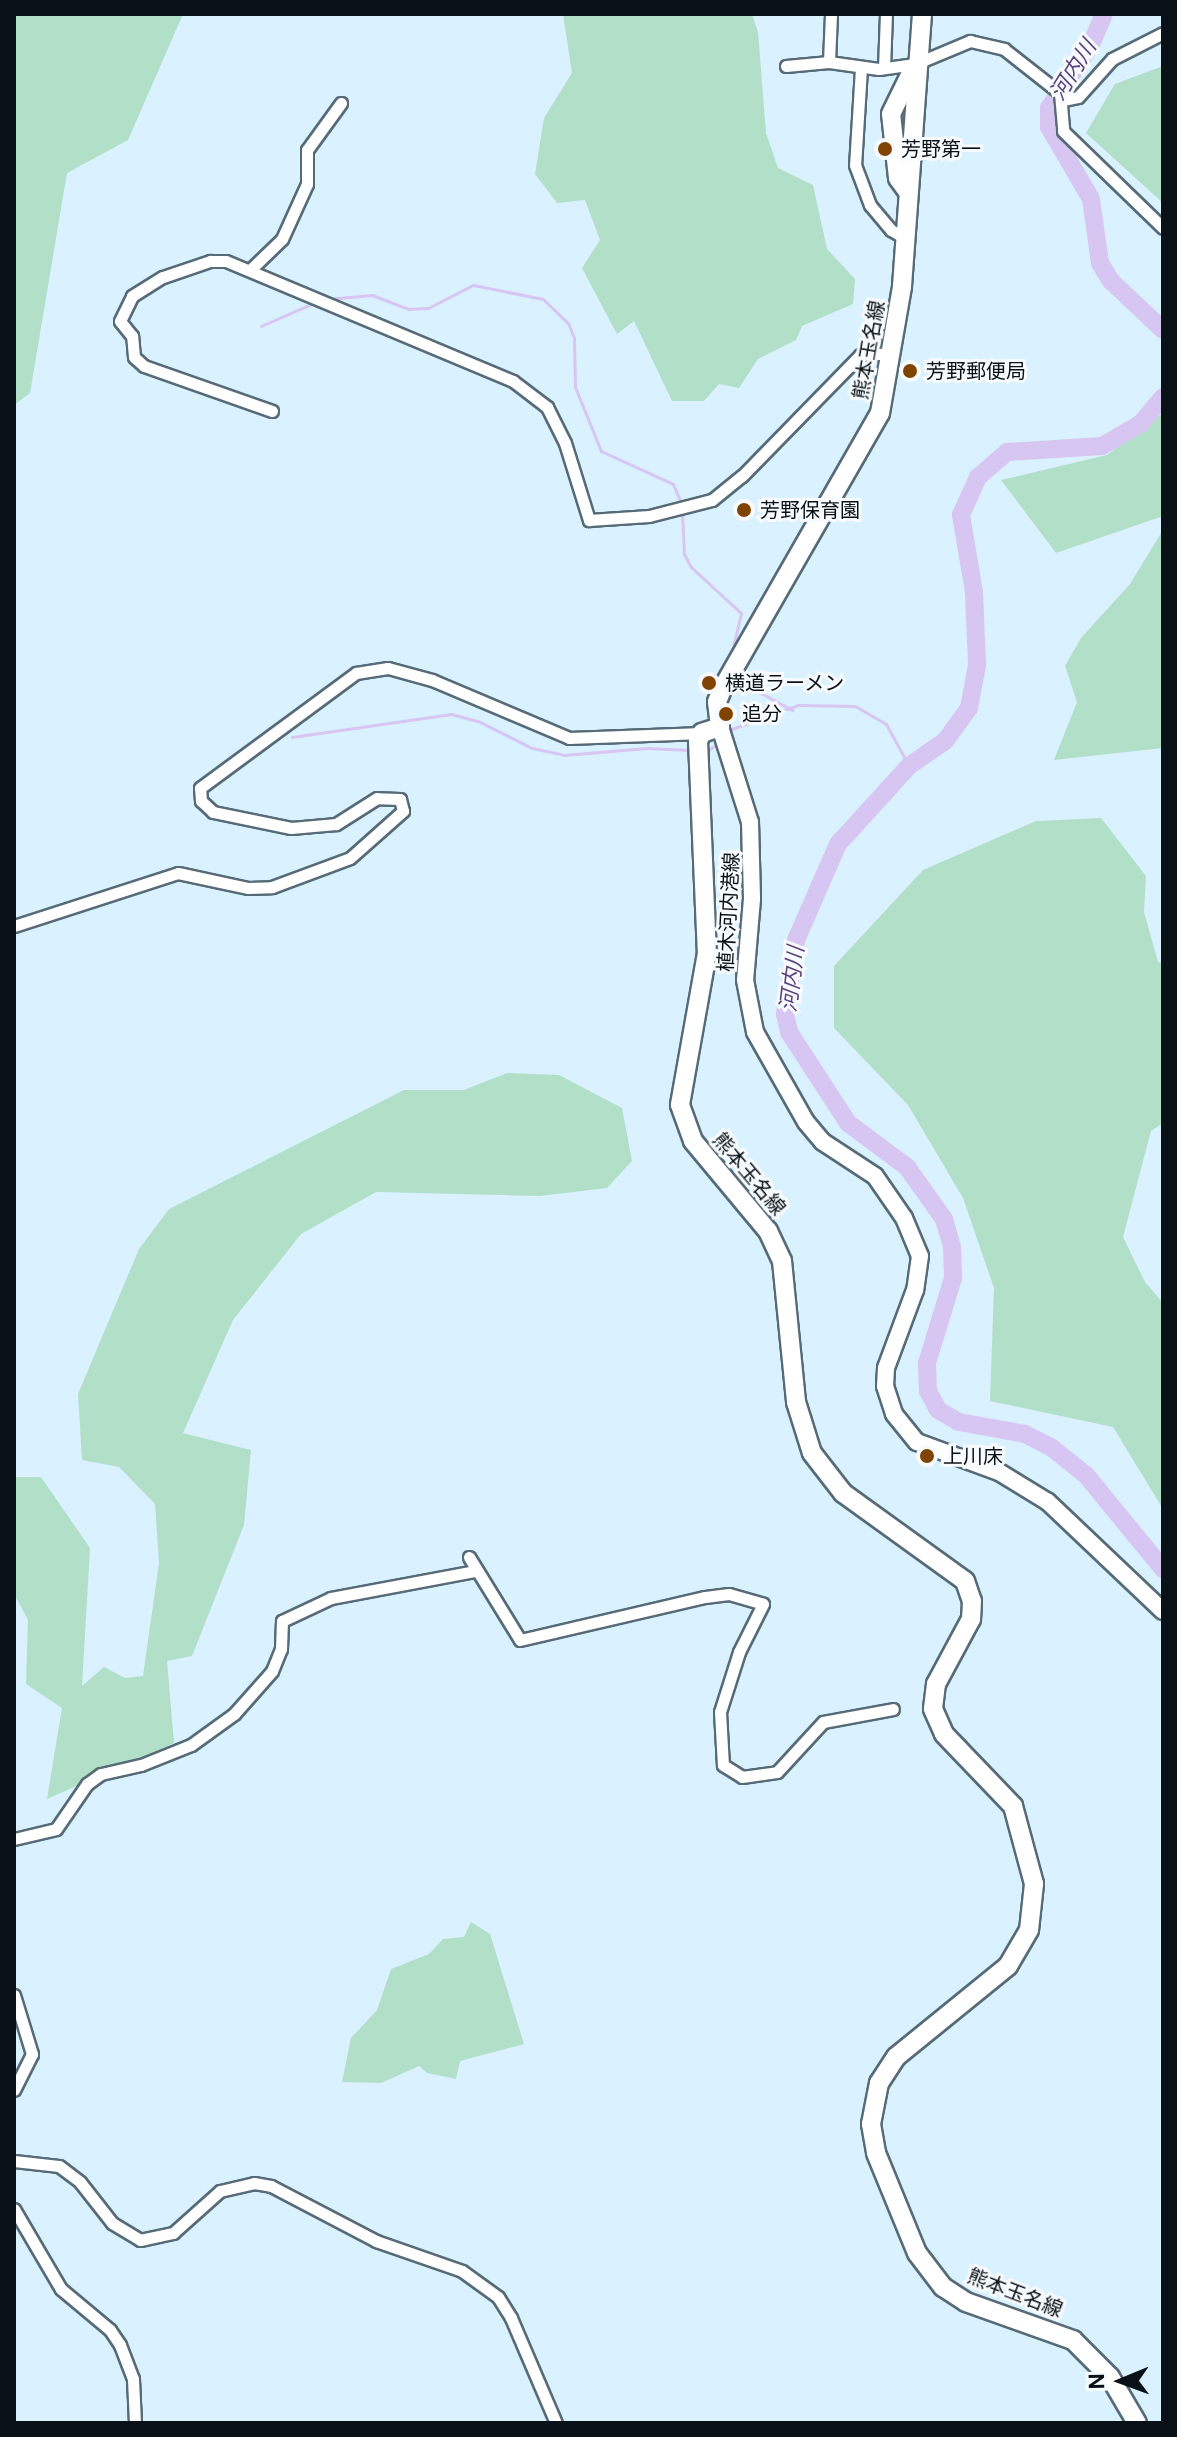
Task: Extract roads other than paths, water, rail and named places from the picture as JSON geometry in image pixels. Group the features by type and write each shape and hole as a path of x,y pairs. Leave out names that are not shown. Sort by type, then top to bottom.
{"main road":[{"name":"熊本玉名線","path":"922,14 915,64 891,114 898,178 908,192 893,353 880,413 866,443 723,687 711,730 695,755 707,953 681,1086 684,1121 693,1141 768,1231 782,1261 796,1402 812,1453 843,1493 965,1581 972,1601 971,1619 936,1684 933,1709 944,1734 1013,1806 1034,1884 1029,1930 1008,1966 896,2057 873,2100 876,2153 928,2271 966,2302 1073,2340 1110,2377 1137,2423"},
{"name":"植木河内港線","path":"711,730 750,822 752,899 745,980 755,1032 806,1122 823,1142 875,1176 904,1218 920,1256 915,1290 886,1368 885,1386 894,1414 917,1442 999,1472 1048,1502 1163,1611"}],"street":[{"path":"829,62 831,14"},
{"path":"884,68 886,14"},
{"path":"1063,100 1078,97 1112,59 1163,33"},
{"path":"786,66 829,62 861,68 884,68 915,64 970,41 991,42 1063,100"},
{"path":"861,68 855,165 870,205 891,230 905,238"},
{"path":"1063,100 1063,131 1163,228"},
{"path":"251,269 282,239 307,184 307,150 341,103"},
{"path":"272,411 144,366 134,357 132,336 120,321 132,296 163,277 210,261 251,269 528,389 547,407 565,443 589,520 686,509 712,500 742,476 860,355 893,353"},
{"path":"14,926 178,873 248,888 272,887 350,858 403,811 400,799 377,798 336,824 291,828 213,812 201,801 200,788 356,673 388,668 432,680 569,738 711,730"},
{"path":"469,1557 520,1640 705,1597 729,1594 763,1604 739,1652 720,1712 723,1765 742,1777 777,1772 823,1722 893,1709"},
{"path":"14,1839 56,1829 87,1784 101,1774 141,1765 191,1745 234,1714 272,1671 281,1649 282,1621 331,1598 475,1571"},
{"path":"14,1995 32,2054 14,2090"},
{"path":"14,2161 59,2166 80,2182 112,2223 140,2240 173,2233 220,2191 254,2183 271,2186 376,2241 462,2271 498,2297 511,2318 556,2423"},
{"path":"14,2209 61,2289 110,2330 120,2345 133,2379 135,2423"}],"waterway":[{"name":"河内川","path":"1104,14 1091,45 1049,108 1049,127 1091,199 1100,263 1111,281 1163,330"},
{"path":"327,299 372,295 408,309 428,308 473,285 543,299 568,323 574,338 575,387 601,451 673,484 682,505"},
{"path":"261,326 316,302"},
{"name":"河内川","path":"1163,397 1140,424 1102,446 1007,452 978,477 961,515 974,592 977,665 969,708 945,741 909,766 838,844 796,940 785,1014 789,1032 848,1123 907,1167 944,1219 952,1247 953,1278 927,1363 928,1391 938,1410 959,1422 1025,1434 1052,1448 1086,1475 1163,1569"},
{"path":"682,513 684,554 691,567 741,613 731,656"},
{"path":"737,680 792,710"},
{"path":"729,730 798,705 855,706 886,724 909,766"},
{"path":"292,737 451,714 478,721 532,748 564,755 647,748 691,750"},
{"path":"707,751 720,742"}],"place":[{"name":"芳野第一","path":"885,149"},
{"name":"芳野郵便局","path":"910,371"},
{"name":"芳野保育園","path":"744,510"},
{"name":"横道ラーメン","path":"709,683"},
{"name":"追分","path":"726,714"},
{"name":"上川床","path":"927,1456"}]}
